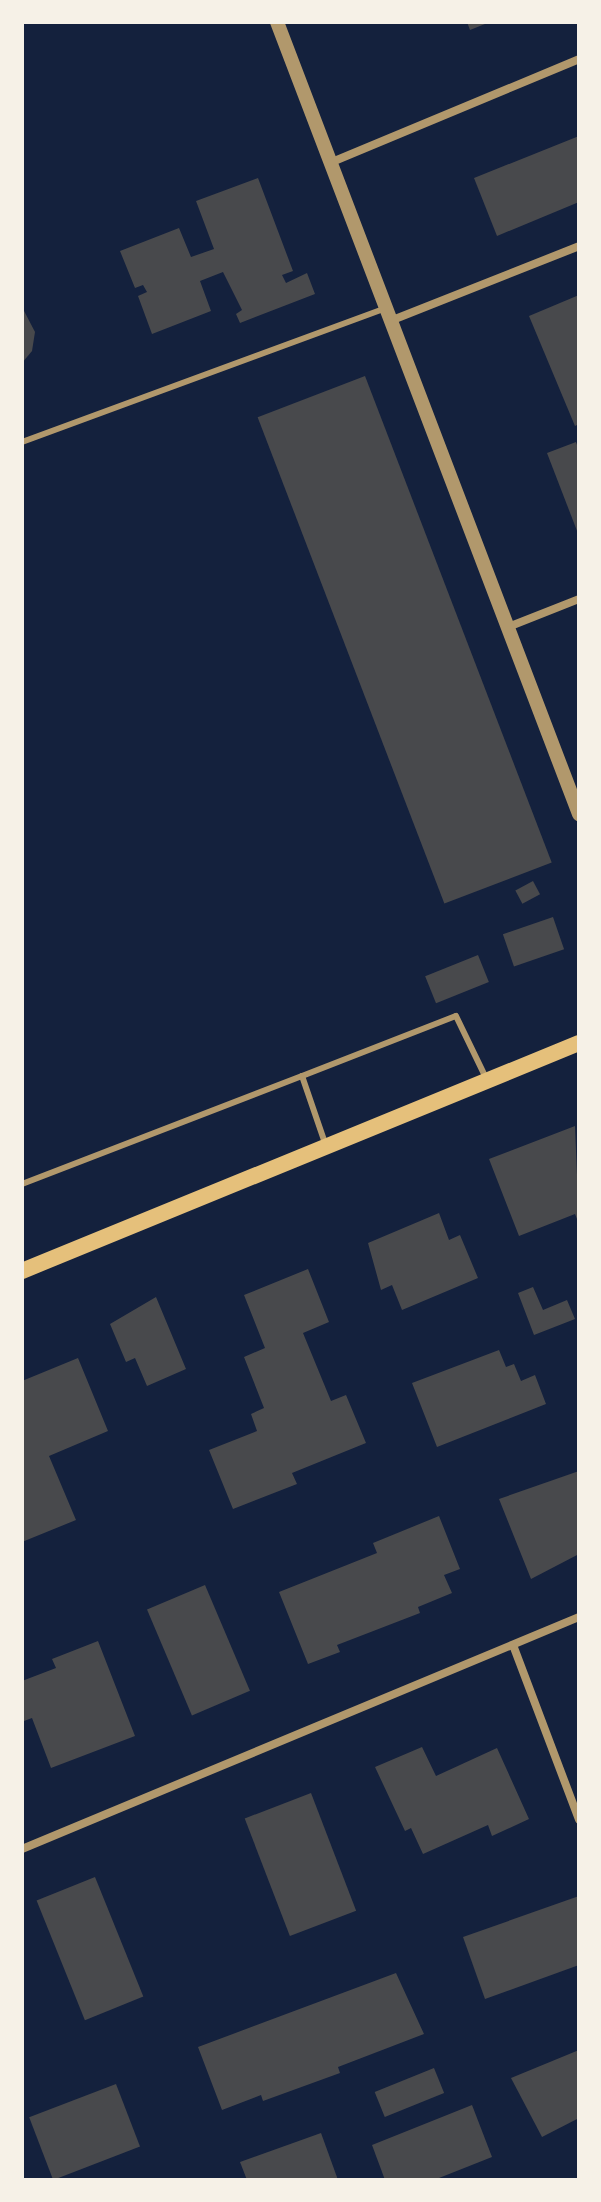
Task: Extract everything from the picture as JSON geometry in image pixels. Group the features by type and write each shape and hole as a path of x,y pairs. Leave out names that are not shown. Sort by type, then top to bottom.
{"main road":[{"path":"22,1271 579,1043"}],"street":[{"path":"277,22 579,814"},
{"path":"332,162 579,59"},
{"path":"388,314 579,246"},
{"path":"508,627 579,599"},
{"path":"22,1849 579,1617"},
{"path":"513,1645 579,1820"}],"lane":[{"path":"22,442 388,314"},
{"path":"22,1184 456,1016 487,1081"},
{"path":"302,1076 326,1147"}],"building":[{"path":"467,22 490,22 470,30"},
{"path":"579,136 579,202 497,236 474,178"},
{"path":"258,178 293,271 282,275 286,283 307,273 315,294 240,323 236,314 242,310 223,272 200,281 211,311 152,334 138,296 147,292 143,285 135,288 120,251 179,228 191,257 214,249 196,201"},
{"path":"579,295 579,424 575,426 529,316"},
{"path":"22,307 35,332 32,351 22,363"},
{"path":"365,376 552,862 444,904 258,417"},
{"path":"576,442 579,451 579,536 547,453"},
{"path":"533,881 540,894 522,904 515,890"},
{"path":"553,917 564,949 514,966 503,934"},
{"path":"478,955 489,982 436,1003 425,976"},
{"path":"575,1126 579,1224 575,1214 519,1236 489,1159"},
{"path":"439,1213 449,1240 460,1235 478,1278 402,1310 392,1285 381,1290 368,1243"},
{"path":"308,1269 329,1322 303,1333 331,1401 346,1395 366,1443 292,1473 297,1484 233,1509 209,1450 257,1431 251,1414 264,1408 244,1357 265,1348 244,1295"},
{"path":"533,1287 543,1310 567,1300 575,1319 534,1335 518,1293"},
{"path":"156,1297 186,1369 147,1386 135,1358 126,1362 110,1324"},
{"path":"499,1350 506,1367 514,1364 521,1381 535,1375 546,1404 437,1447 412,1383"},
{"path":"78,1358 108,1431 49,1456 76,1520 22,1542 22,1381"},
{"path":"579,1471 579,1554 531,1579 499,1499"},
{"path":"439,1516 460,1569 444,1575 452,1593 418,1607 420,1613 337,1645 340,1652 308,1664 279,1592 377,1553 373,1543"},
{"path":"205,1585 250,1691 192,1715 147,1610"},
{"path":"98,1641 135,1736 51,1768 32,1718 24,1721 22,1715 22,1681 56,1668 52,1659"},
{"path":"422,1747 436,1776 497,1748 529,1819 492,1836 488,1825 423,1854 411,1828 405,1831 375,1767"},
{"path":"311,1793 356,1911 290,1936 245,1818"},
{"path":"95,1877 143,1997 85,2020 37,1901"},
{"path":"579,1896 579,1965 485,1999 463,1937"},
{"path":"396,1973 424,2034 338,2067 340,2073 263,2101 261,2095 222,2110 198,2047"},
{"path":"579,2050 579,2118 542,2137 511,2078"},
{"path":"434,2068 444,2093 385,2117 375,2092"},
{"path":"116,2084 140,2147 53,2180 29,2117"},
{"path":"472,2105 492,2157 434,2180 385,2180 372,2145"},
{"path":"321,2133 338,2180 247,2180 240,2162"}]}
